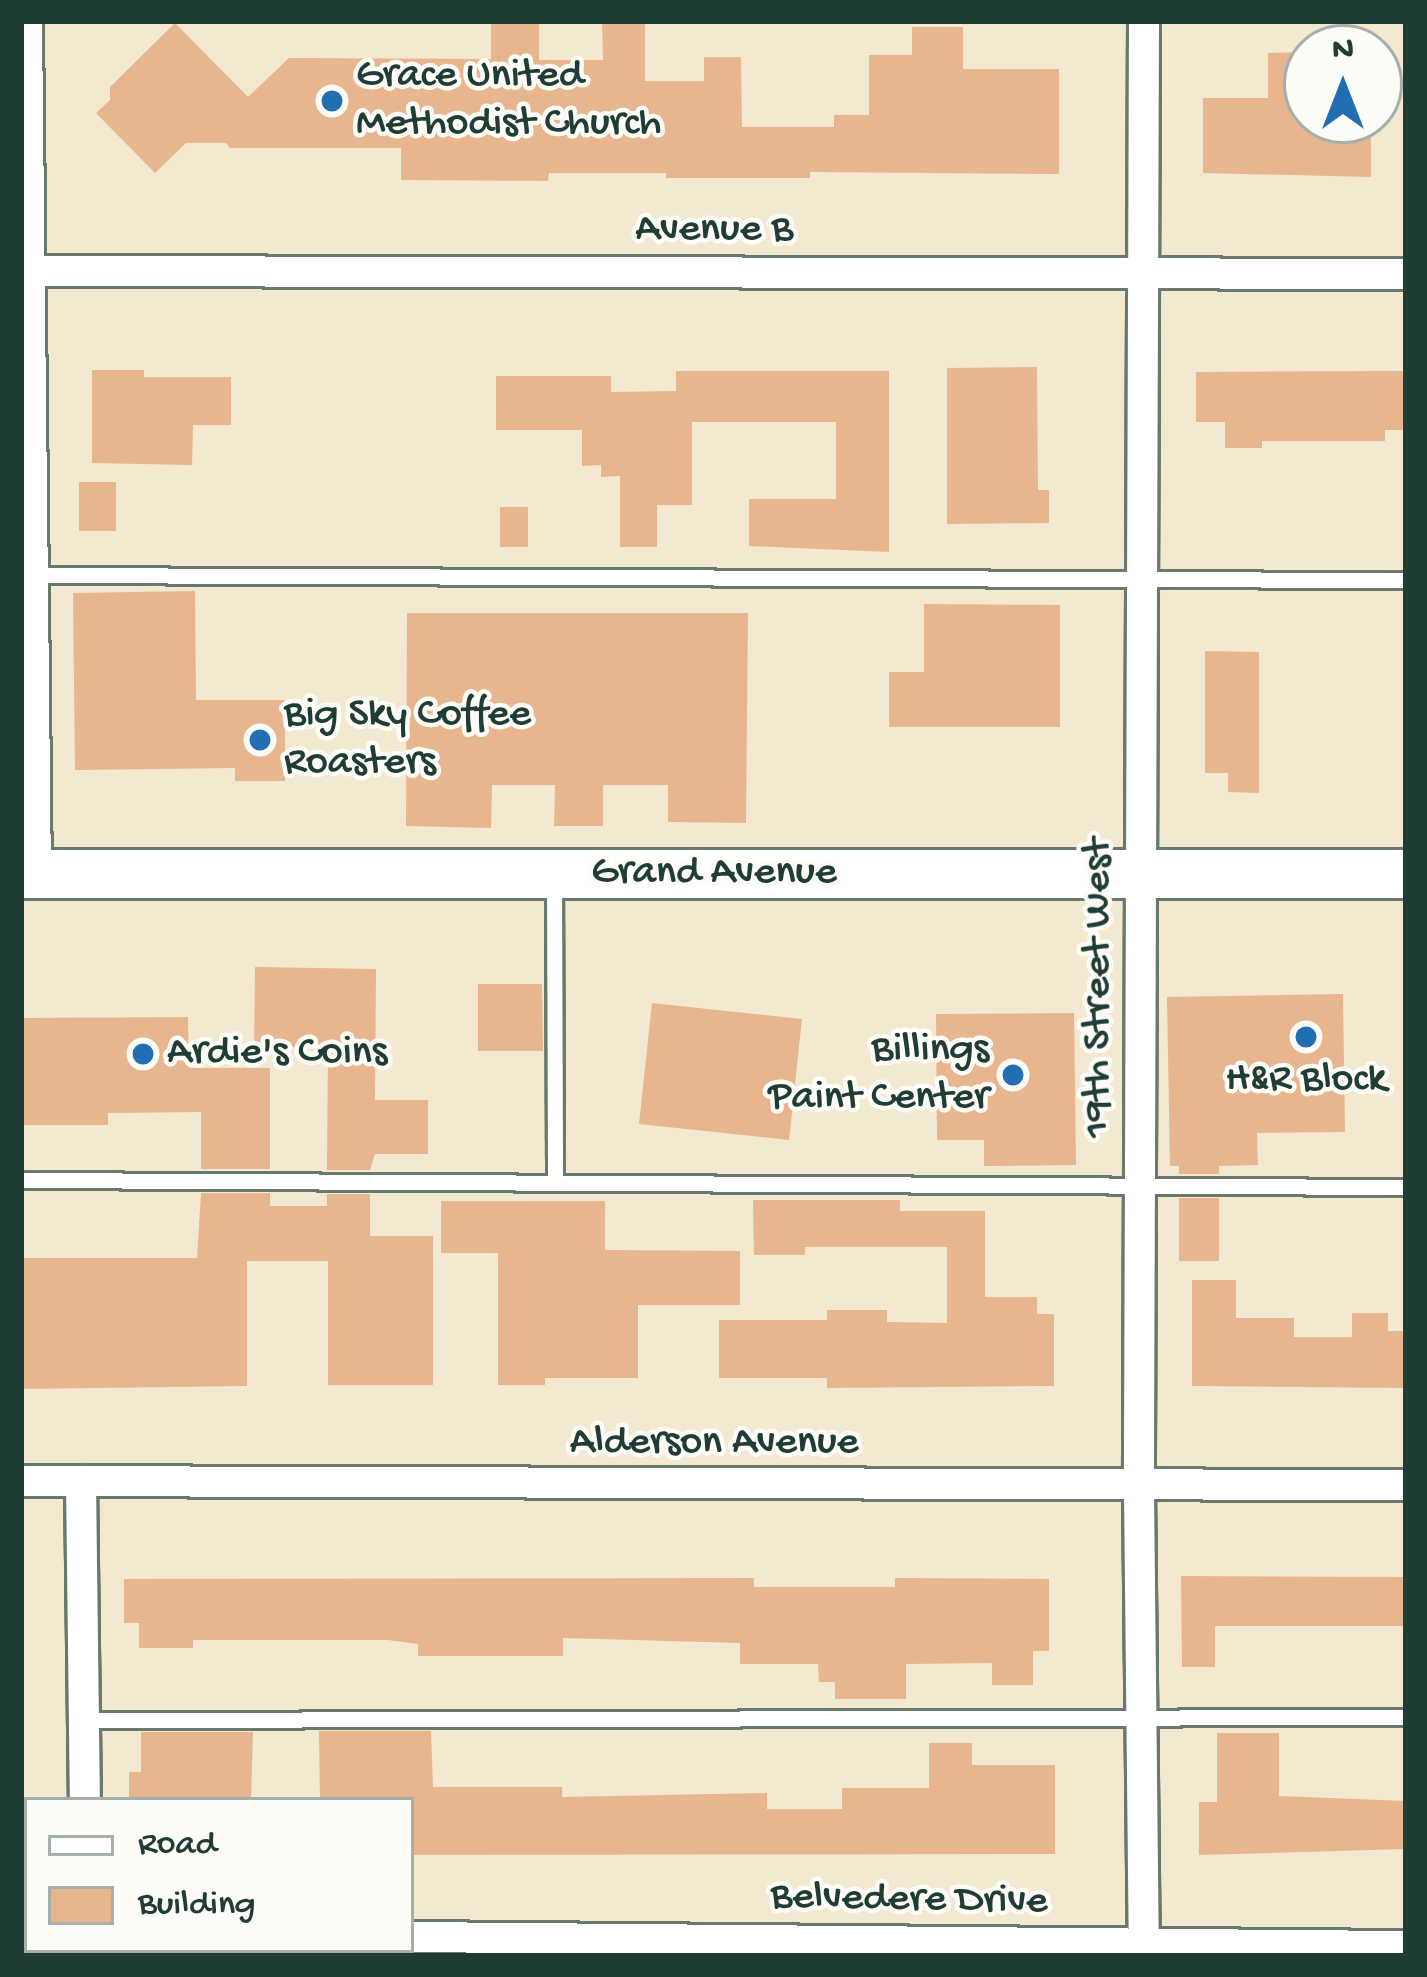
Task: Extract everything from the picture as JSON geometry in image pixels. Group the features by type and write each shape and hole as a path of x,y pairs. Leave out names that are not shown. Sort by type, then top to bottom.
{"main road":[{"name":"Grand Avenue","path":"28,874 1406,874"}],"street":[{"path":"27,21 28,874"},
{"name":"19th Street West","path":"1144,21 1147,274 1139,1489 1144,1951"},
{"name":"Avenue B","path":"26,271 1406,274"},
{"name":"Alderson Avenue","path":"21,1481 1139,1489 1406,1485"},
{"path":"81,1481 85,1797"},
{"name":"Belvedere Drive","path":"414,1936 1144,1951 1406,1946"}],"lane":[{"path":"27,575 1406,580"},
{"path":"554,874 555,1182"},
{"path":"21,1180 1406,1187"},
{"path":"84,1720 1406,1718"}],"building":[{"path":"491,21 539,21 539,60 603,60 602,21 645,21 645,81 704,81 704,57 741,57 742,127 834,127 834,115 869,115 869,55 912,55 912,27 963,27 963,69 1059,69 1059,174 810,172 810,178 666,178 666,173 549,173 548,181 401,180 401,148 230,148 226,143 186,143 155,173 96,113 110,100 110,87 175,23 248,97 289,58 491,59"},
{"path":"1268,53 1283,53 1283,144 1371,144 1371,177 1203,173 1203,98 1268,98"},
{"path":"1037,367 1038,490 1049,490 1049,523 947,524 947,368"},
{"path":"92,370 144,370 144,377 231,377 231,425 193,425 192,465 92,463"},
{"path":"676,371 889,371 889,552 749,546 749,499 836,499 836,422 692,422 692,505 657,505 657,547 620,547 620,476 601,477 601,465 582,466 582,430 496,430 496,376 611,376 611,392 676,391"},
{"path":"1406,371 1406,430 1385,430 1385,441 1262,441 1262,448 1225,448 1225,422 1196,422 1196,372"},
{"path":"79,482 116,482 116,531 79,531"},
{"path":"500,507 528,507 528,547 500,547"},
{"path":"195,591 196,700 285,700 285,781 235,781 235,768 75,770 73,593"},
{"path":"924,604 1060,605 1060,727 889,727 889,672 924,672"},
{"path":"407,613 748,613 746,823 668,822 668,785 603,785 603,826 554,826 555,785 492,785 491,828 406,826"},
{"path":"1205,651 1259,652 1259,793 1228,792 1228,773 1205,773"},
{"path":"255,967 376,969 375,1100 428,1100 428,1154 375,1154 370,1170 327,1170 328,1047 254,1047"},
{"path":"478,984 542,984 543,1051 478,1051"},
{"path":"1343,994 1345,1132 1257,1133 1258,1165 1219,1166 1219,1174 1179,1174 1179,1166 1170,1166 1167,997"},
{"path":"652,1003 802,1019 789,1140 639,1124"},
{"path":"1074,1013 1076,1165 984,1166 984,1140 937,1140 936,1014"},
{"path":"188,1017 189,1068 270,1068 270,1169 201,1169 201,1112 108,1113 108,1125 21,1125 21,1018"},
{"path":"201,1193 270,1193 270,1206 327,1206 327,1194 370,1194 370,1236 433,1236 433,1385 328,1385 328,1261 247,1261 247,1386 21,1389 21,1258 197,1258"},
{"path":"1179,1198 1219,1198 1219,1261 1179,1261"},
{"path":"753,1200 900,1200 900,1211 985,1211 985,1297 1037,1297 1037,1314 1054,1314 1054,1386 827,1388 827,1378 719,1378 719,1320 827,1320 827,1310 887,1310 887,1322 947,1323 947,1247 805,1247 805,1255 754,1255"},
{"path":"441,1201 605,1201 605,1250 740,1251 740,1305 638,1305 638,1378 545,1378 545,1385 498,1385 498,1253 441,1253"},
{"path":"1192,1280 1236,1280 1236,1318 1294,1318 1294,1337 1352,1337 1352,1313 1388,1313 1388,1331 1406,1331 1406,1388 1192,1386"},
{"path":"1181,1576 1406,1577 1406,1626 1215,1626 1215,1667 1182,1667"},
{"path":"754,1578 754,1587 895,1587 895,1578 1049,1579 1049,1651 1033,1651 1033,1685 992,1685 992,1663 906,1664 906,1699 835,1699 835,1682 819,1682 818,1664 740,1664 740,1643 563,1638 563,1656 418,1656 418,1644 388,1640 193,1640 193,1648 139,1648 139,1623 124,1623 124,1579"},
{"path":"319,1731 431,1731 433,1787 562,1787 562,1797 767,1793 767,1809 842,1809 842,1788 929,1788 929,1743 972,1743 972,1765 1055,1765 1055,1854 414,1855 414,1797 320,1797"},
{"path":"141,1732 253,1732 251,1797 129,1797 129,1772 141,1772"},
{"path":"1217,1733 1279,1733 1279,1796 1406,1801 1406,1849 1199,1855 1199,1802 1217,1802"}],"place":[{"name":"Grace United Methodist Church","path":"332,101"},
{"name":"Big Sky Coffee Roasters","path":"260,740"},
{"name":"H&R Block","path":"1306,1037"},
{"name":"Ardie's Coins","path":"143,1054"},
{"name":"Billings Paint Center","path":"1013,1075"}]}
